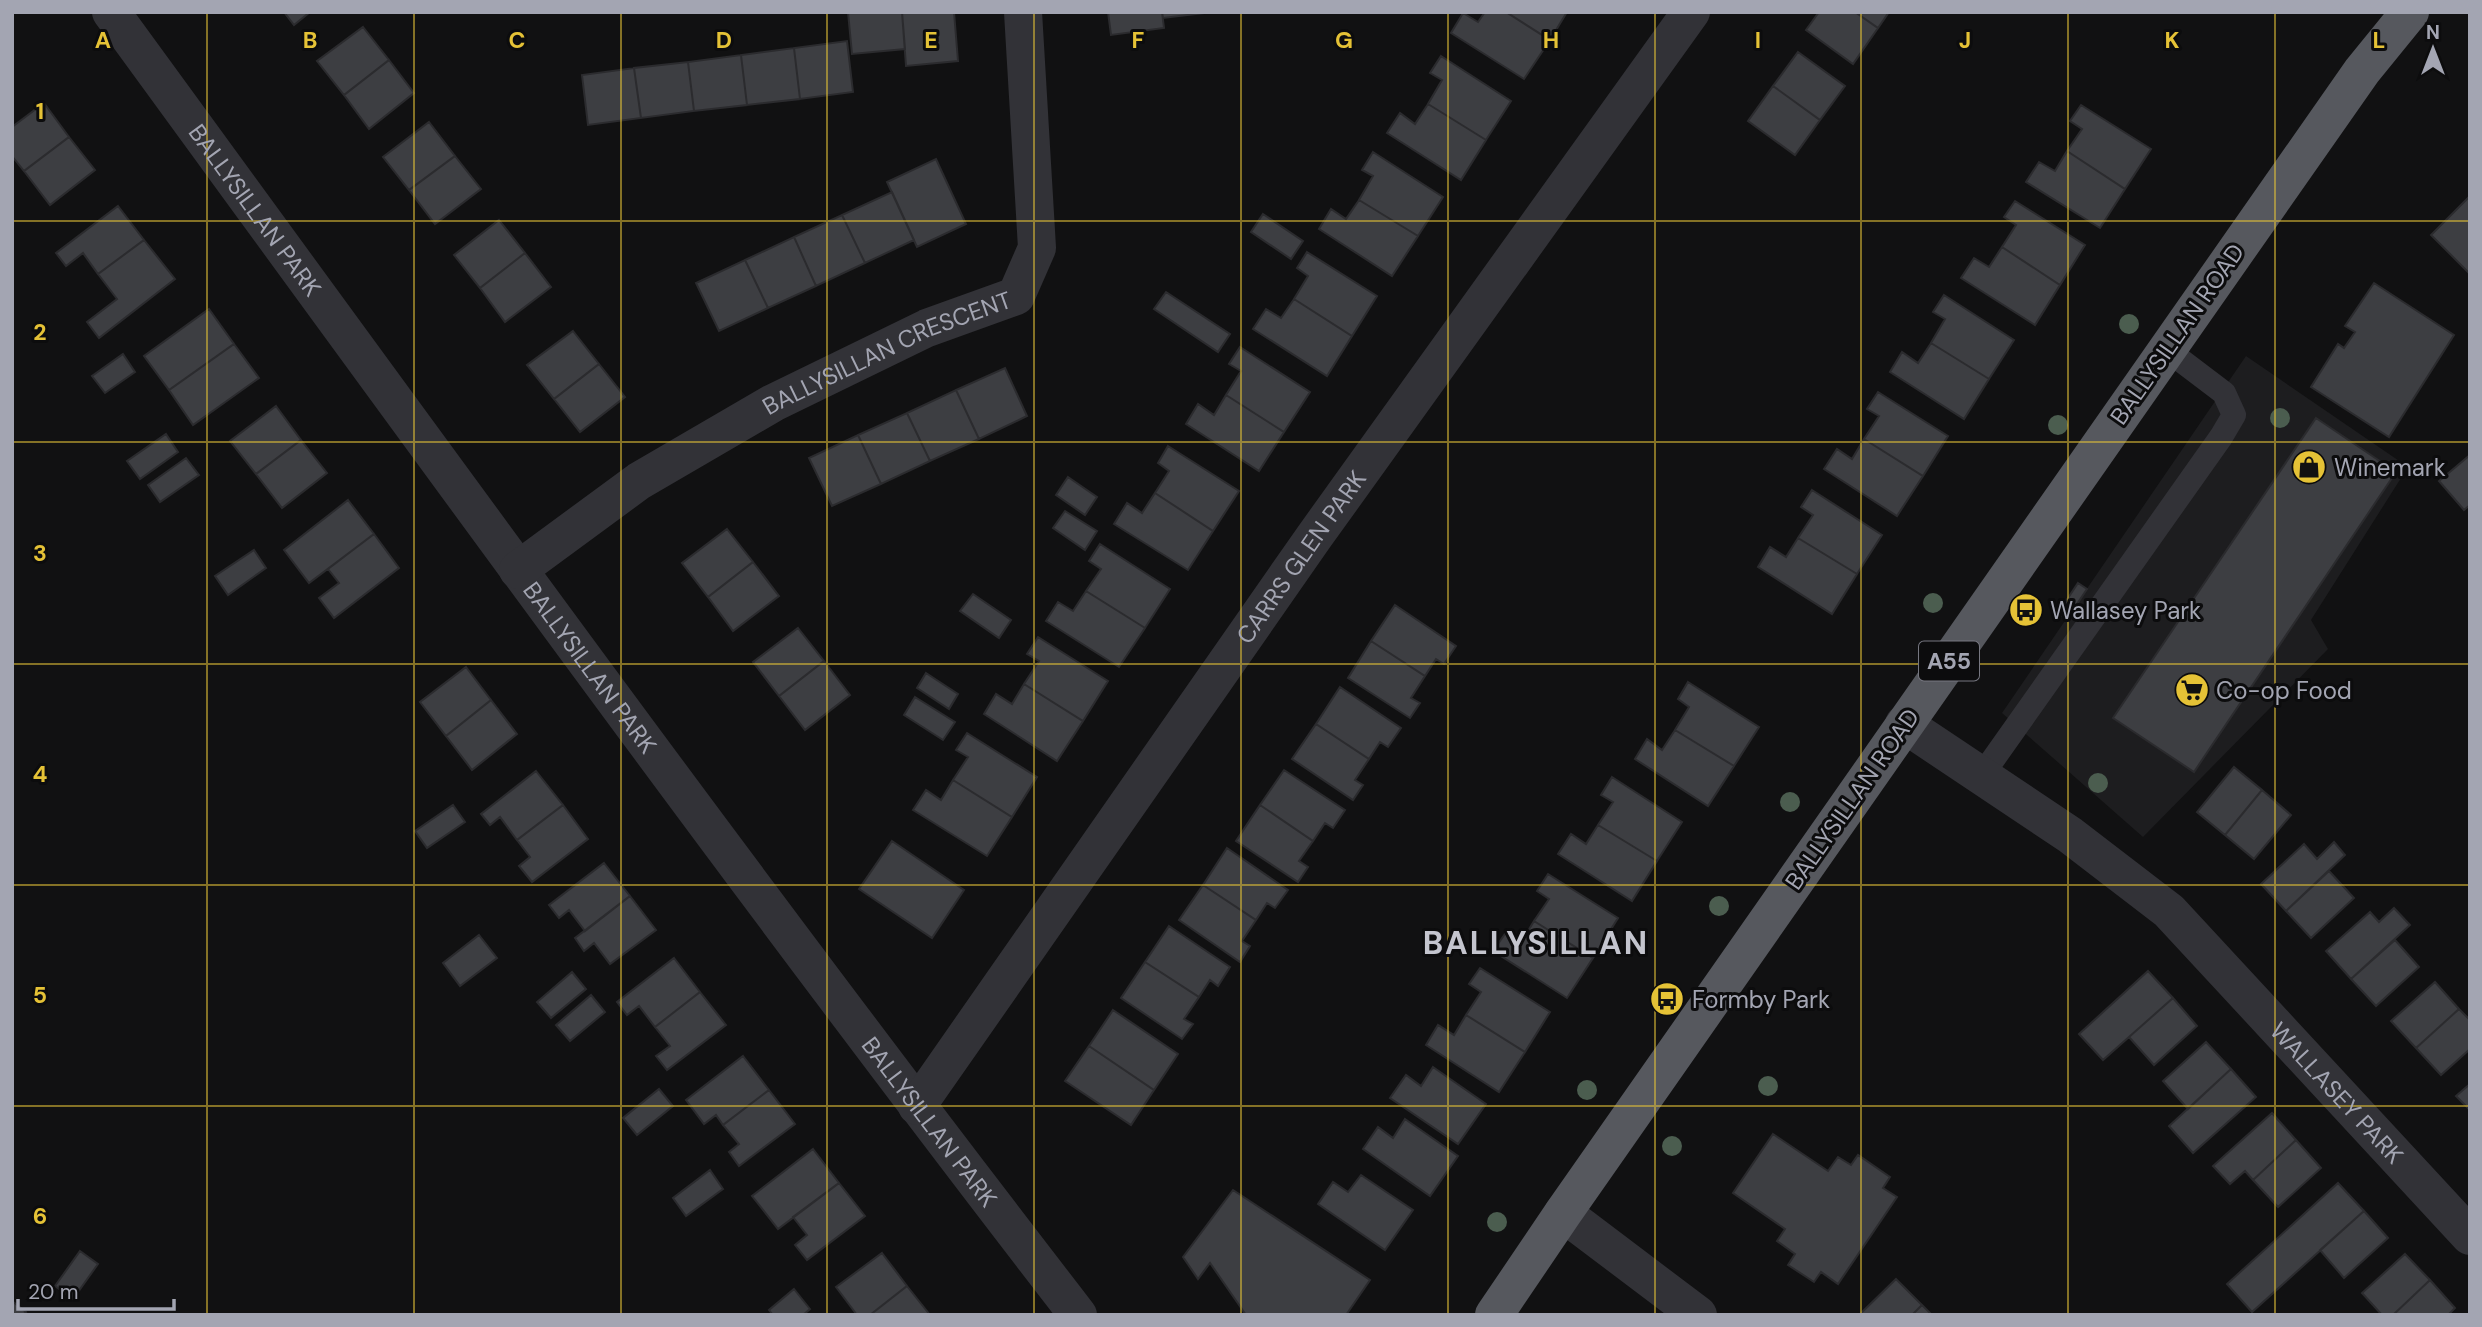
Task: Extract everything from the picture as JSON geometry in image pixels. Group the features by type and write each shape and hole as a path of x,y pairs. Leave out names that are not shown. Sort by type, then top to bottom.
{"highway":[{"name":"BALLYSILLAN ROAD","path":"1494,1315 2361,71 2410,12"}],"street":[{"name":"BALLYSILLAN PARK","path":"111,12 518,570 917,1106 1078,1315"},
{"name":"BALLYSILLAN CRESCENT","path":"518,570 639,481 773,403 927,328 1016,296 1037,248 1023,12"},
{"name":"CARRS GLEN PARK","path":"917,1106 1314,537 1691,12"},
{"name":"WALLASEY PARK","path":"1904,724 2070,835 2169,911 2470,1236"},
{"path":"1563,1213 1698,1315"}],"lane":[{"path":"1982,775 2234,415 2224,393 2166,349"}],"shaded area":[{"path":"2246,356 2408,467 2311,620 2328,649 2143,837 2002,713"}],"building":[{"path":"284,12 310,12 294,25"},
{"path":"848,12 902,12 905,49 852,54"},
{"path":"902,12 954,12 958,61 906,66"},
{"path":"1108,12 1162,12 1164,28 1111,35"},
{"path":"1162,12 1213,12 1163,18"},
{"path":"1485,12 1506,12 1550,40 1524,79 1451,33 1463,13 1478,22"},
{"path":"1506,12 1567,12 1550,40"},
{"path":"1819,12 1855,12 1878,28 1853,64 1806,30"},
{"path":"1855,12 1889,12 1878,28"},
{"path":"363,27 389,60 344,95 317,61"},
{"path":"847,41 853,92 800,99 794,48"},
{"path":"794,48 800,99 747,105 741,55"},
{"path":"1798,52 1845,86 1820,120 1773,86"},
{"path":"741,55 747,105 694,111 688,62"},
{"path":"1441,56 1511,101 1486,140 1428,104 1442,80 1430,73"},
{"path":"389,60 414,93 369,129 344,95"},
{"path":"688,62 694,111 641,118 634,68"},
{"path":"634,68 641,118 588,125 582,75"},
{"path":"1773,86 1820,120 1795,155 1748,121"},
{"path":"44,103 69,137 24,171 12,156 12,127"},
{"path":"1428,104 1486,140 1461,180 1387,133 1400,113 1415,124"},
{"path":"2081,105 2151,149 2125,189 2067,151 2082,129 2070,121"},
{"path":"429,122 455,156 409,190 383,157"},
{"path":"69,137 95,170 50,205 24,171"},
{"path":"2067,151 2125,189 2100,228 2026,182 2039,162 2055,171"},
{"path":"1373,152 1443,197 1418,236 1359,200 1373,176 1362,170"},
{"path":"455,156 481,189 435,224 409,190"},
{"path":"936,159 966,224 917,247 887,182"},
{"path":"892,192 914,240 865,263 842,215"},
{"path":"2470,196 2470,274 2431,235"},
{"path":"1359,200 1418,236 1392,276 1319,229 1331,209 1346,219"},
{"path":"2015,201 2085,245 2060,285 2002,247 2016,225 2004,217"},
{"path":"118,206 144,240 98,274 83,253 66,266 56,253"},
{"path":"1263,214 1303,241 1291,259 1251,232"},
{"path":"842,215 865,263 816,286 794,237"},
{"path":"499,220 525,253 480,288 454,255"},
{"path":"794,237 816,286 768,308 745,260"},
{"path":"144,240 175,279 99,338 87,322 117,299 98,274"},
{"path":"2002,247 2060,285 2035,325 1961,278 1974,258 1989,267"},
{"path":"1307,252 1377,296 1352,336 1294,299 1308,276 1297,268"},
{"path":"525,253 551,287 505,322 480,288"},
{"path":"745,260 768,308 719,331 696,283"},
{"path":"2374,283 2454,335 2389,437 2311,387 2338,344 2344,348 2355,332 2345,326"},
{"path":"1166,292 1230,334 1218,352 1154,309"},
{"path":"1944,295 2014,340 1989,379 1931,343 1945,319 1933,312"},
{"path":"1294,299 1352,336 1327,376 1253,329 1266,309 1281,318"},
{"path":"209,309 234,344 169,390 144,356"},
{"path":"573,331 599,364 554,399 527,365"},
{"path":"1931,343 1989,379 1964,419 1890,372 1902,352 1918,363"},
{"path":"234,344 259,378 193,425 169,390"},
{"path":"1240,347 1310,392 1284,432 1226,395 1241,371 1229,364"},
{"path":"123,354 135,372 105,393 92,376"},
{"path":"599,364 625,397 580,432 554,399"},
{"path":"1005,368 1027,416 979,439 956,390"},
{"path":"956,390 979,439 930,461 907,413"},
{"path":"1878,392 1948,436 1923,476 1864,439 1879,416 1867,409"},
{"path":"1226,395 1284,432 1259,471 1186,424 1198,404 1214,415"},
{"path":"276,406 301,440 256,474 230,441"},
{"path":"907,413 930,461 881,484 858,435"},
{"path":"2316,418 2396,472 2194,772 2113,718"},
{"path":"166,434 178,452 140,479 127,461"},
{"path":"858,435 881,484 832,506 809,458"},
{"path":"1864,439 1923,476 1897,516 1824,469 1837,449 1852,459"},
{"path":"301,440 327,473 282,508 256,474"},
{"path":"1168,446 1239,491 1213,531 1155,493 1169,471 1158,463"},
{"path":"2470,455 2470,505 2464,510 2439,481"},
{"path":"186,458 199,475 160,502 148,485"},
{"path":"1068,477 1097,497 1085,515 1056,495"},
{"path":"1812,490 1882,535 1857,574 1798,538 1813,515 1801,507"},
{"path":"1155,493 1213,531 1188,570 1114,524 1127,503 1142,513"},
{"path":"348,500 374,534 309,583 284,550"},
{"path":"1065,511 1097,531 1085,550 1053,528"},
{"path":"727,529 753,562 708,597 682,563"},
{"path":"374,534 399,568 334,618 319,598 339,583 328,569"},
{"path":"1798,538 1857,574 1832,614 1758,567 1770,547 1786,557"},
{"path":"1100,544 1170,589 1145,628 1086,591 1101,569 1089,561"},
{"path":"254,550 266,568 228,595 215,576"},
{"path":"753,562 779,596 733,631 708,597"},
{"path":"2078,583 2087,589 2067,619 2058,613"},
{"path":"1086,591 1145,628 1119,667 1046,621 1058,602 1073,611"},
{"path":"973,594 1011,620 999,638 960,611"},
{"path":"1395,605 1456,646 1444,664 1436,659 1425,676 1371,641"},
{"path":"798,628 824,661 779,696 753,662"},
{"path":"1038,637 1108,681 1083,721 1024,684 1039,661 1027,654"},
{"path":"1371,641 1425,676 1411,698 1420,703 1410,718 1348,678"},
{"path":"824,661 850,695 805,730 779,696"},
{"path":"466,667 491,700 446,736 420,702"},
{"path":"926,673 958,694 949,709 917,688"},
{"path":"1688,682 1759,727 1734,766 1675,730 1689,707 1678,699"},
{"path":"1024,684 1083,721 1057,761 984,714 996,694 1012,704"},
{"path":"1340,687 1401,728 1388,747 1380,742 1369,759 1316,724"},
{"path":"915,697 955,722 943,740 904,715"},
{"path":"491,700 517,734 472,770 446,736"},
{"path":"1316,724 1369,759 1355,780 1363,785 1353,800 1292,759"},
{"path":"1675,730 1734,766 1708,806 1635,759 1647,739 1662,750"},
{"path":"967,733 1037,777 1012,817 953,780 968,757 956,750"},
{"path":"2234,767 2262,790 2225,835 2197,812"},
{"path":"1284,770 1345,810 1333,828 1325,823 1313,841 1260,805"},
{"path":"536,771 563,805 517,840 500,817 490,825 481,814"},
{"path":"1612,777 1682,822 1657,861 1598,825 1613,802 1601,795"},
{"path":"953,780 1012,817 987,856 913,810 926,790 941,800"},
{"path":"2262,790 2291,815 2254,859 2225,835"},
{"path":"453,805 465,822 427,848 415,831"},
{"path":"563,805 588,839 532,882 519,866 530,857 517,840"},
{"path":"1260,805 1313,841 1299,861 1308,867 1298,882 1236,841"},
{"path":"1598,825 1657,861 1632,901 1558,854 1571,834 1586,844"},
{"path":"892,841 964,890 932,938 859,889"},
{"path":"2334,842 2345,855 2286,911 2261,884 2304,844 2317,859"},
{"path":"1227,848 1288,890 1275,908 1267,903 1256,920 1203,885"},
{"path":"604,863 630,896 585,931 569,910 559,918 549,905"},
{"path":"2329,871 2354,898 2311,938 2286,911"},
{"path":"1548,874 1618,918 1593,958 1534,921 1549,899 1537,891"},
{"path":"1203,885 1256,920 1242,941 1250,946 1240,962 1179,920"},
{"path":"630,896 656,930 610,964 594,943 584,951 575,938"},
{"path":"2394,908 2410,925 2351,979 2326,951 2370,912 2379,922"},
{"path":"1534,921 1593,958 1567,998 1493,951 1507,931 1522,941"},
{"path":"1169,926 1230,967 1218,986 1210,980 1199,997 1145,962"},
{"path":"479,935 497,958 460,986 443,963"},
{"path":"2395,940 2419,967 2376,1006 2351,979"},
{"path":"674,958 700,992 655,1027 639,1006 627,1015 617,1002"},
{"path":"1145,962 1199,997 1184,1019 1193,1024 1182,1039 1121,998"},
{"path":"1480,968 1550,1012 1525,1052 1466,1015 1481,992 1469,984"},
{"path":"2148,971 2173,998 2103,1060 2079,1034"},
{"path":"572,972 586,989 551,1018 537,1002"},
{"path":"2435,982 2459,1009 2416,1048 2391,1021"},
{"path":"700,992 726,1025 667,1070 656,1056 670,1046 655,1027"},
{"path":"591,995 605,1012 570,1041 556,1025"},
{"path":"2173,998 2197,1026 2154,1065 2129,1037"},
{"path":"2459,1009 2470,1020 2470,1049 2441,1075 2416,1048"},
{"path":"1113,1010 1178,1054 1154,1090 1089,1046"},
{"path":"1466,1015 1525,1052 1499,1092 1426,1045 1438,1025 1454,1035"},
{"path":"2206,1042 2231,1069 2188,1109 2163,1081"},
{"path":"1089,1046 1154,1090 1131,1125 1065,1081"},
{"path":"743,1056 769,1090 723,1125 716,1115 704,1124 686,1100"},
{"path":"1433,1067 1486,1104 1458,1144 1390,1098 1406,1075 1421,1086"},
{"path":"2231,1069 2256,1097 2193,1153 2169,1126"},
{"path":"2470,1084 2470,1110 2456,1096"},
{"path":"659,1089 673,1106 637,1135 623,1118"},
{"path":"769,1090 795,1124 739,1166 729,1152 739,1144 723,1125"},
{"path":"2272,1113 2296,1140 2253,1180 2245,1171 2230,1184 2213,1166"},
{"path":"1405,1119 1458,1156 1430,1196 1363,1149 1378,1127 1393,1138"},
{"path":"1773,1134 1828,1171 1838,1157 1851,1165 1858,1155 1890,1177 1883,1188 1897,1197 1838,1284 1821,1272 1814,1282 1788,1265 1795,1254 1777,1241 1785,1229 1733,1193"},
{"path":"2296,1140 2321,1168 2278,1207 2253,1180"},
{"path":"813,1149 839,1183 778,1229 752,1196"},
{"path":"710,1170 723,1189 686,1216 673,1198"},
{"path":"1361,1175 1413,1210 1385,1250 1318,1204 1333,1182 1348,1192"},
{"path":"839,1183 865,1216 807,1260 795,1245 807,1235 793,1217"},
{"path":"2338,1183 2364,1211 2252,1312 2227,1284"},
{"path":"1233,1190 1370,1280 1346,1315 1246,1315 1210,1263 1198,1279 1183,1257"},
{"path":"2364,1211 2388,1238 2344,1278 2320,1250"},
{"path":"80,1251 98,1264 73,1299 55,1286"},
{"path":"882,1253 907,1286 870,1315 857,1315 836,1287"},
{"path":"2405,1254 2430,1280 2393,1315 2382,1315 2362,1293"},
{"path":"1896,1279 1922,1305 1912,1315 1859,1315"},
{"path":"2430,1280 2455,1308 2448,1315 2393,1315"},
{"path":"907,1286 930,1315 870,1315"},
{"path":"794,1289 810,1309 803,1315 773,1315 769,1310"},
{"path":"12,1301 26,1312 23,1315 12,1315"},
{"path":"1922,1305 1932,1315 1912,1315"}],"place":[{"name":"Winemark","path":"2309,467"},
{"name":"Wallasey Park","path":"2026,610"},
{"name":"Co-op Food","path":"2192,690"},
{"name":"Formby Park","path":"1667,999"}],"district":[{"name":"BALLYSILLAN","path":"1536,943"}]}
